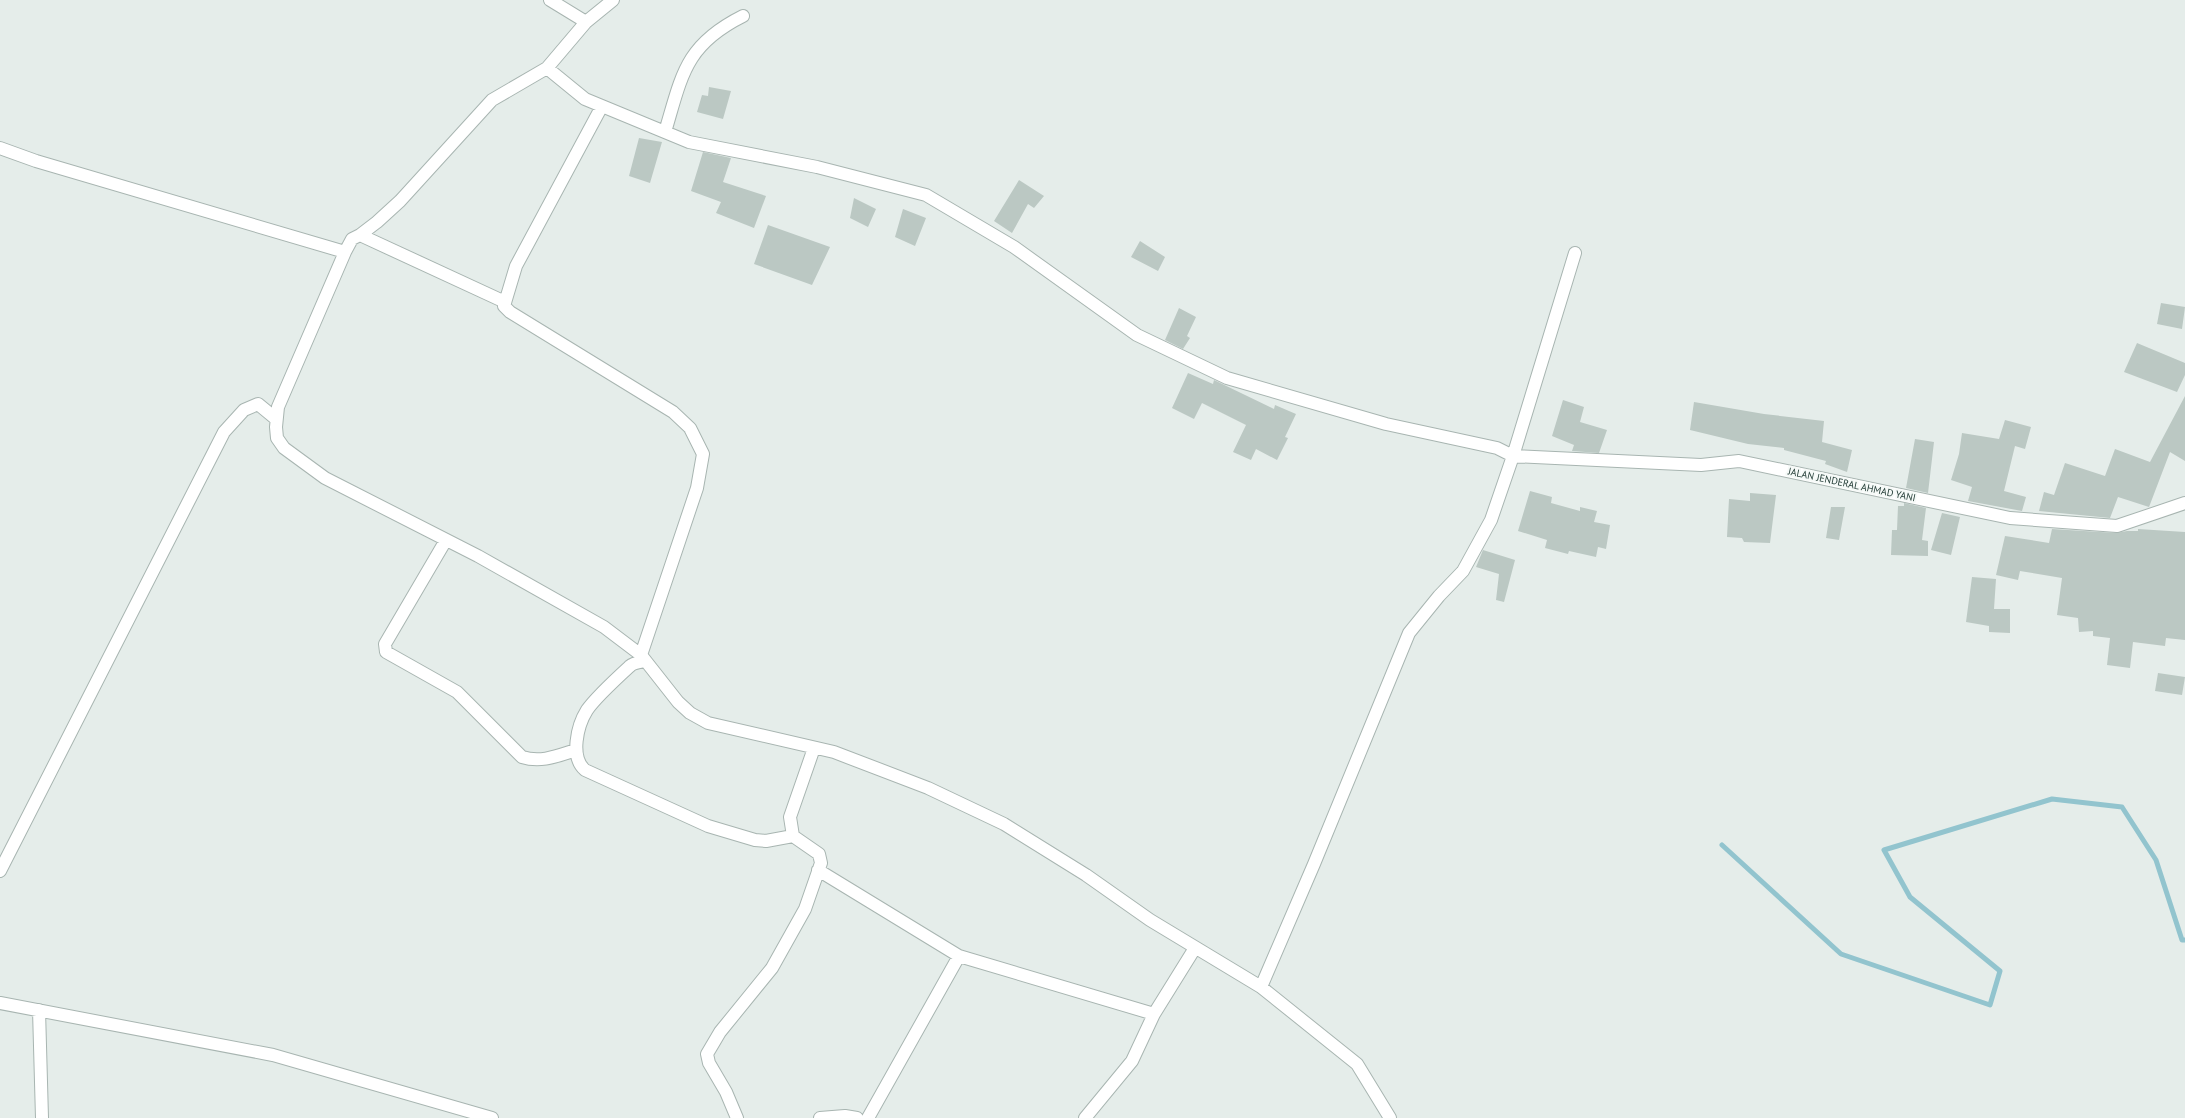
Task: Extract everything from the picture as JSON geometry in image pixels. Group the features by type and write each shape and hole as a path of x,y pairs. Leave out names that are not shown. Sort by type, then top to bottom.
{"street":[{"path":"550,0 586,22"},
{"path":"613,0 586,22 547,68 492,100 400,201 360,235 352,239 344,252 278,407 275,418 277,438 284,448 325,478 446,540 604,627 643,658 678,702 690,713 708,724 834,752 928,788 1004,824 1086,875 1150,920 1261,987 1357,1064 1390,1118"},
{"path":"665,132 680,81 693,53 722,27 743,16"},
{"path":"547,68 585,99 689,142 817,167 926,195 1014,247 1137,335 1227,378 1386,424 1497,448 1513,456"},
{"path":"602,106 516,266 504,306 510,312 673,412 690,428 702,454 697,488 643,658 631,665 587,711 581,722 576,750 578,762 585,770 695,821 755,840 766,841 793,836 819,854 821,863 805,908 772,968 720,1032 707,1054 709,1063 726,1092 738,1118"},
{"path":"0,148 36,161 344,252"},
{"path":"360,235 504,302"},
{"path":"1261,987 1314,864 1409,633 1438,596 1463,571 1491,520 1513,456 1575,253"},
{"path":"0,871 224,432 244,410 258,404 275,418"},
{"name":"JALAN JENDERAL AHMAD YANI","path":"1513,456 1701,465 1739,460 2010,518 2117,526 2185,503"},
{"path":"446,540 385,644 386,652 457,692 522,757 545,760 576,750"},
{"path":"793,836 790,817 814,748"},
{"path":"818,870 959,956 1154,1014"},
{"path":"1085,1118 1132,1061 1154,1014 1195,948"},
{"path":"868,1118 959,956"},
{"path":"0,1003 272,1055 492,1118"},
{"path":"39,1010 42,1118"},
{"path":"820,1118 845,1116 857,1118"}],"building":[{"path":"709,87 731,91 723,119 697,112 702,95 708,96"},
{"path":"639,138 662,142 650,183 629,176"},
{"path":"703,152 731,158 723,182 766,196 754,228 716,213 721,202 691,191"},
{"path":"1019,180 1044,196 1034,208 1028,204 1012,233 994,221"},
{"path":"854,198 876,209 868,227 850,218"},
{"path":"903,209 926,218 915,246 895,237"},
{"path":"768,225 830,247 812,285 754,264"},
{"path":"1140,241 1165,257 1158,271 1131,257"},
{"path":"2161,303 2185,307 2182,329 2157,324"},
{"path":"1179,308 1196,317 1187,336 1190,338 1183,349 1165,340"},
{"path":"2137,343 2185,363 2185,375 2177,392 2124,372"},
{"path":"1188,373 1213,384 1214,380 1274,409 1275,405 1296,414 1285,437 1288,438 1277,460 1256,449 1251,460 1233,452 1246,425 1202,403 1194,419 1172,408"},
{"path":"2185,396 2185,461 2170,452 2149,507 2118,497 2110,518 2039,511 2044,492 2054,495 2065,463 2105,476 2115,449 2150,462"},
{"path":"1563,400 1584,407 1580,422 1607,430 1599,453 1572,451 1574,445 1552,436"},
{"path":"1694,402 1764,414 1824,421 1822,442 1852,450 1847,472 1825,464 1826,461 1784,450 1784,448 1748,444 1690,430"},
{"path":"2005,420 2031,427 2025,449 2015,446 2004,491 2026,497 2022,511 1968,501 1972,487 1951,480 1959,454 1962,433 1999,439"},
{"path":"1915,439 1934,442 1928,493 1906,488"},
{"path":"1530,491 1552,497 1551,503 1580,511 1580,507 1597,511 1594,522 1610,525 1606,549 1598,547 1596,557 1569,551 1568,554 1545,548 1547,540 1518,531"},
{"path":"1750,493 1776,495 1770,543 1744,542 1742,538 1727,537 1729,499 1750,501"},
{"path":"1904,503 1926,508 1922,540 1928,541 1928,556 1891,555 1892,530 1897,530 1898,506 1904,506"},
{"path":"1831,507 1845,507 1839,540 1826,538"},
{"path":"1942,513 1960,517 1951,555 1931,550"},
{"path":"2052,529 2116,533 2138,531 2138,529 2185,532 2185,640 2166,638 2165,646 2133,642 2130,668 2107,665 2110,638 2093,636 2093,631 2079,632 2078,618 2057,615 2062,578 2020,571 2018,580 1996,575 2005,536 2049,543"},
{"path":"1483,550 1515,560 1504,602 1496,600 1499,574 1476,567"},
{"path":"1972,577 1996,579 1994,609 2010,609 2010,633 1989,632 1989,626 1966,622"},
{"path":"2158,673 2185,677 2182,695 2155,691"}],"waterway":[{"path":"1722,845 1841,954 1990,1005 2000,971 1910,897 1884,850 2052,799 2122,807 2156,860 2182,940 2185,940"}]}
